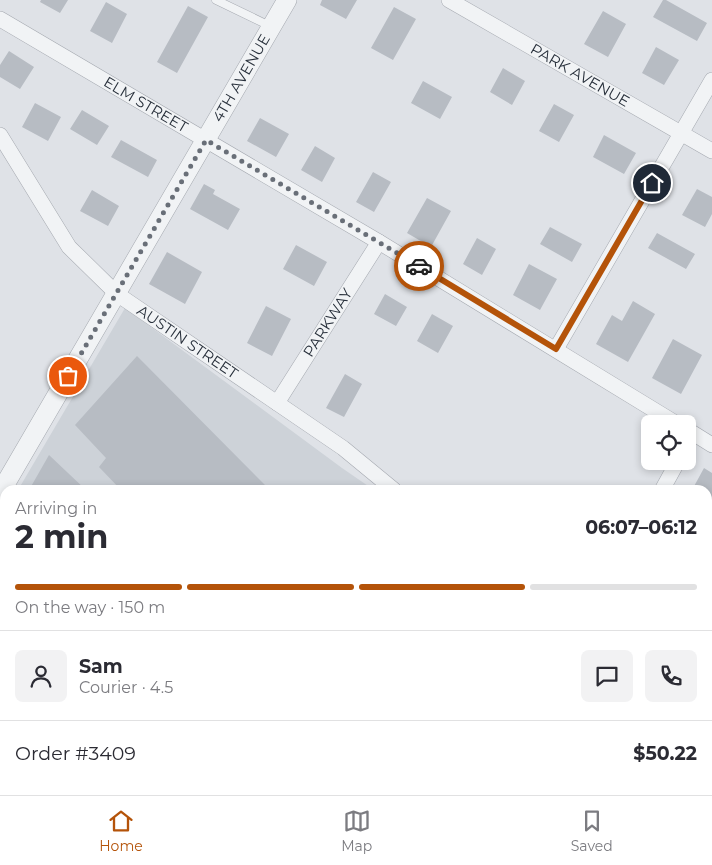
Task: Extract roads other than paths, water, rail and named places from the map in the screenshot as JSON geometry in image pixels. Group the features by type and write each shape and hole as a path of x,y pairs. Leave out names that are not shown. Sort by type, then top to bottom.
{"street":[{"name":"4TH AVENUE","path":"5,485 287,0"},
{"name":"PARK AVENUE","path":"449,0 712,151"},
{"name":"ELM STREET","path":"0,19 379,242 662,415"},
{"path":"556,349 712,80"},
{"name":"AUSTIN STREET","path":"0,135 69,247 117,294 343,448 388,485"},
{"name":"PARKWAY","path":"277,403 379,242"},
{"path":"696,439 712,445"},
{"path":"665,485 673,470"}],"lane":[{"path":"216,0 272,27"}]}
